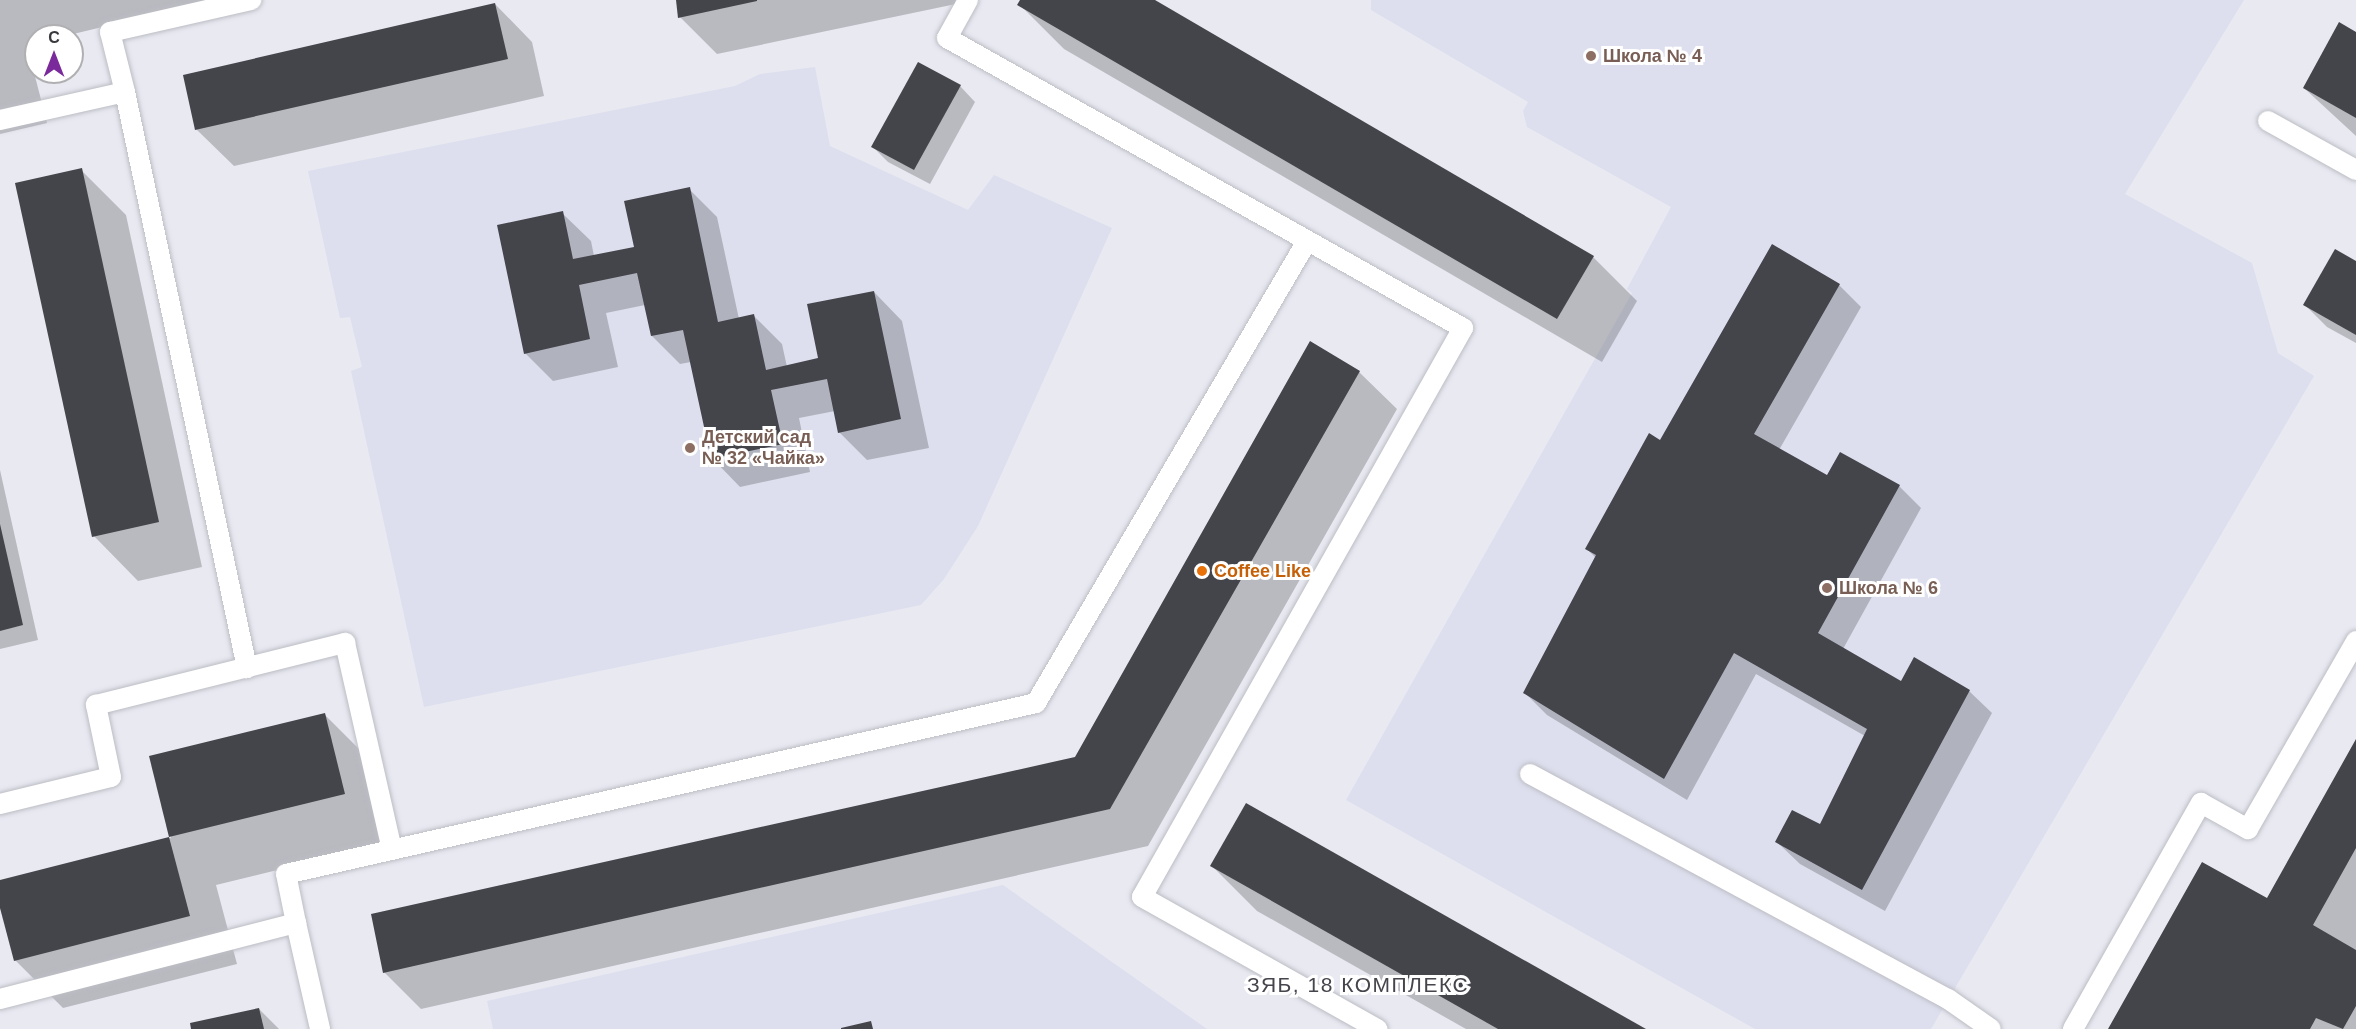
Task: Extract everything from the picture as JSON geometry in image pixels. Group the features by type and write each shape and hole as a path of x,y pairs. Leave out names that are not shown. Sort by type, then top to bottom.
{"lane":[{"path":"247,668 125,92 110,32 226,3 251,0"},
{"path":"968,0 947,38 1463,328 1142,897 1377,1029"},
{"path":"0,120 125,92"},
{"path":"2268,122 2356,170"},
{"path":"320,1029 286,874 1036,703 1307,241"},
{"path":"2073,1029 2201,803 2248,829 2356,641"},
{"path":"0,804 111,777 96,705 345,643 392,850"},
{"path":"1530,774 1948,999 1990,1029"},
{"path":"0,999 296,923"}],"shaded area":[{"name":"Школа № 6","path":"1371,0 2244,0 2125,194 2252,263 2278,353 2314,376 1931,1029 1755,1029 1346,800 1632,293 1627,289 1671,207 1527,127 1523,111 1528,102 1371,10"},
{"name":"Детский сад № 32 «Чайка»","path":"815,67 830,146 968,210 994,175 1112,228 978,526 944,579 921,605 424,707 351,371 362,367 350,317 340,318 308,171 735,86 760,74"},
{"path":"1003,885 1207,1029 493,1029 487,1001"}],"building":[{"path":"676,0 757,0 757,1 678,18"},
{"path":"1020,0 1155,0 1594,256 1557,319 1017,5"},
{"path":"495,3 508,59 195,130 183,75"},
{"path":"2339,22 2356,32 2356,118 2303,88"},
{"path":"918,62 961,85 914,170 871,147"},
{"path":"82,168 159,522 92,537 15,183"},
{"path":"690,187 718,322 754,314 766,370 818,358 807,304 874,291 901,419 838,433 827,379 771,390 783,444 711,459 683,330 651,336 637,273 579,285 590,339 524,354 497,225 563,211 573,259 634,247 624,201"},
{"path":"1772,244 1840,284 1754,434 1827,475 1840,452 1900,485 1818,633 1901,681 1914,657 1970,690 1862,890 1775,842 1792,810 1820,824 1867,729 1734,653 1664,779 1523,693 1596,555 1585,549 1649,433 1660,440"},
{"path":"2335,249 2356,261 2356,335 2303,305"},
{"path":"1310,341 1360,371 1110,809 383,973 371,914 1075,757"},
{"path":"0,524 23,625 0,631"},
{"path":"325,713 345,794 169,837 149,756"},
{"path":"2356,739 2356,848 2313,925 2356,950 2356,1006 2343,1029 2316,1018 2310,1029 2108,1029 2202,862 2267,898"},
{"path":"1246,803 1646,1029 1498,1029 1210,866"},
{"path":"169,837 190,916 14,961 0,908 0,880"},
{"path":"259,1008 264,1029 191,1029 190,1023"},
{"path":"871,1021 873,1029 841,1029 841,1028"}],"place":[{"name":"Школа № 4","path":"1591,56"},
{"name":"Детский сад № 32 «Чайка»","path":"690,448"},
{"name":"Coffee Like","path":"1202,571"},
{"name":"Школа № 6","path":"1827,588"}],"district":[{"name":"ЗЯБ, 18 КОМПЛЕКС","path":"1358,985"}]}
